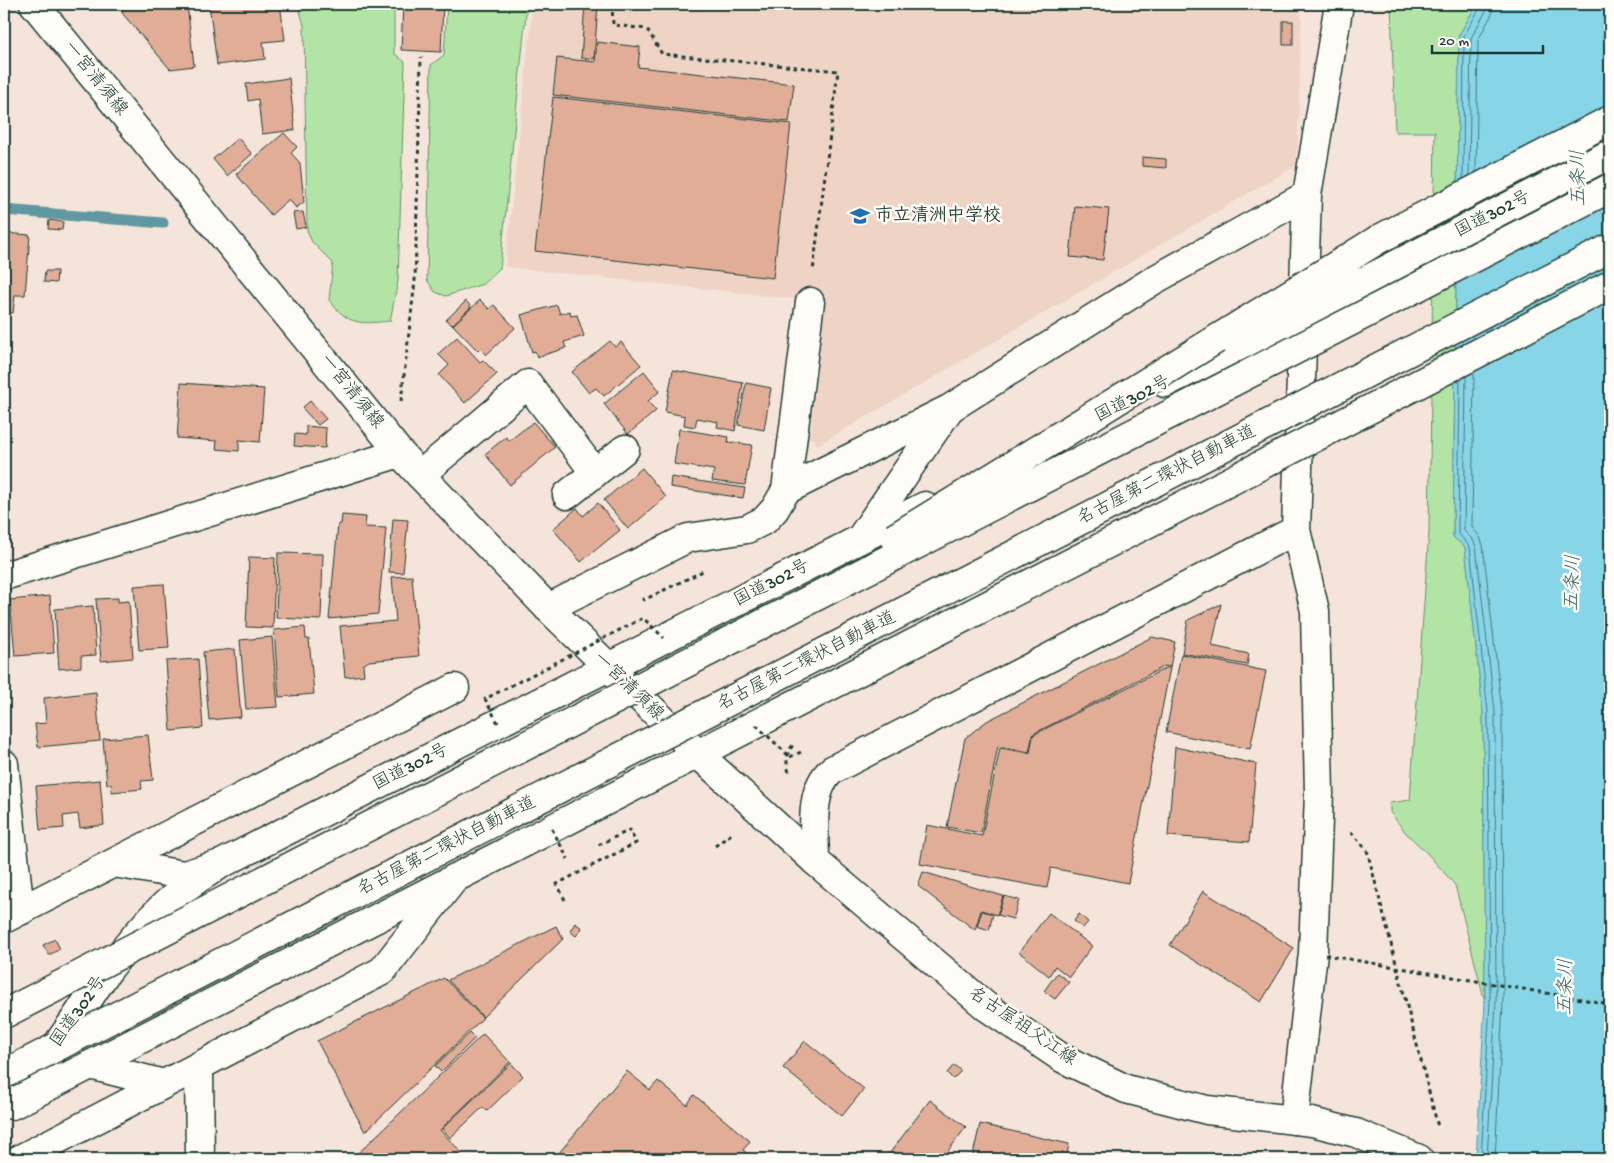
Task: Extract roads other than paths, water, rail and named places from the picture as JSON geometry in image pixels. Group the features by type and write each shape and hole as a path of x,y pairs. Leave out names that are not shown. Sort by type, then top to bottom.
{"main road":[{"name":"一宮清須線","path":"34,4 420,475 548,608 698,754"},
{"path":"1303,1121 1313,953 1319,793 1315,611 1296,530 1307,196 1339,4"},
{"path":"714,649 1379,239 1610,120"},
{"name":"国道302号","path":"4,1101 42,1064 70,1027 106,973 139,932 175,896 219,865 860,540 1610,154"},
{"path":"4,1014 1610,188"},
{"path":"786,490 949,409 1154,280 1307,196"},
{"name":"名古屋第二環状自動車道","path":"4,1074 1610,248"},
{"name":"国道302号","path":"4,1109 454,880 1610,285"},
{"path":"548,608 688,538 747,529 765,520 775,509 786,490 810,302"},
{"path":"420,475 528,384 595,473"},
{"path":"860,540 949,409"},
{"path":"567,495 625,449"},
{"path":"4,576 398,450"},
{"path":"815,861 815,813 819,789 826,776 832,770 1296,530"},
{"path":"4,764 12,915 455,688"},
{"name":"名古屋祖父江線","path":"698,754 815,861 988,1008 1062,1058 1126,1089 1207,1110 1303,1121 1356,1133 1419,1159"},
{"path":"114,863 184,875 219,865"},
{"path":"20,1159 382,971 454,880"},
{"path":"90,1065 164,1084"},
{"path":"199,1066 200,1159"}],"water":[{"name":"五条川","path":"1477,4 1610,4 1610,1159 1476,1159 1485,1002 1483,712 1465,547 1453,537 1459,35"}],"waterway":[{"path":"4,210 163,223"}],"place":[{"name":"市立清洲中学校","path":"860,216"}]}
